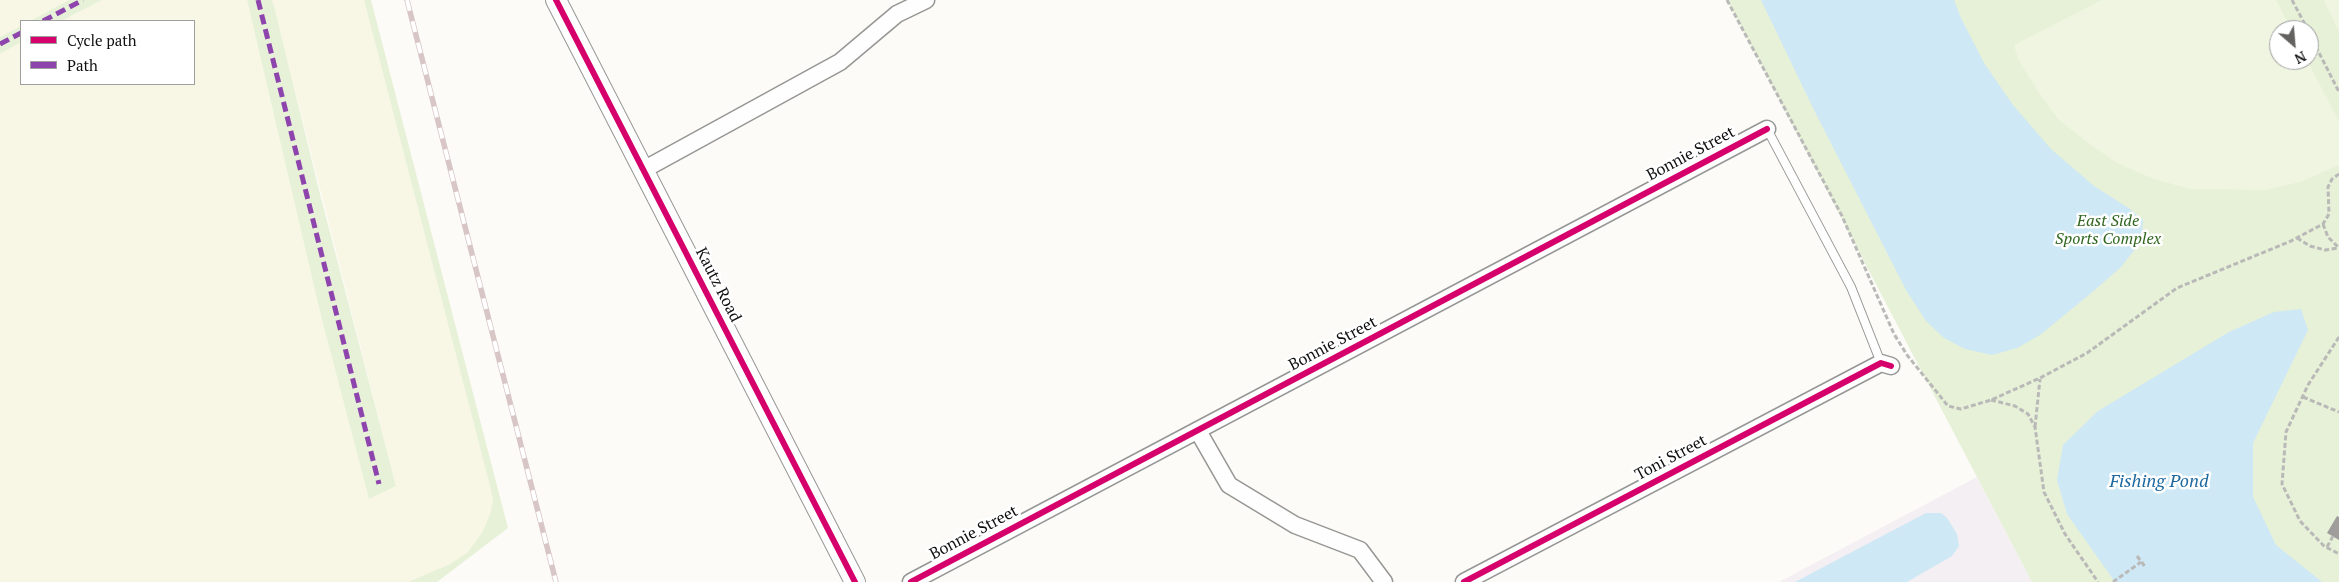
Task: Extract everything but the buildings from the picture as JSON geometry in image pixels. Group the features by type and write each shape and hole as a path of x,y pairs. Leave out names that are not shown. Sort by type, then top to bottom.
{"street":[{"name":"Kautz Road","path":"556,0 855,582"},
{"path":"644,170 840,62 897,14 926,0"},
{"name":"Bonnie Street","path":"910,582 1767,130"},
{"name":"Toni Street","path":"1464,582 1886,364"},
{"path":"1198,431 1229,485 1294,525 1360,550 1384,582"}],"lane":[{"path":"1767,130 1851,287 1886,364"}],"path":[{"path":"1727,0 1842,216 1894,334 1906,354 1948,406 1961,409 1990,400 2040,378 2087,353 2177,288 2297,238 2323,224 2328,219 2328,187 2332,179 2339,174"},
{"path":"2292,0 2302,20"},
{"path":"2319,53 2339,92"},
{"path":"2323,224 2328,238 2339,248"},
{"path":"2297,238 2310,246 2325,250 2339,248"},
{"path":"2339,337 2303,397 2286,432 2282,484 2300,521 2327,547 2339,554"},
{"path":"2040,378 2035,427 2044,492 2065,534 2098,582"},
{"path":"2303,397 2339,412"},
{"path":"1990,400 2015,406 2028,414 2035,427"},
{"path":"2327,547 2333,536"},
{"path":"2137,556 2146,568"},
{"path":"2113,582 2141,562"}],"shaded area":[{"path":"0,0 69,0 32,20 20,20 20,27 0,37"},
{"path":"102,0 247,0 321,316 369,499 396,486 272,0 364,0 491,490 493,501 490,514 482,533 467,554 450,564 408,582 0,582 0,54 20,43 20,85 195,85 195,20 63,20"},
{"path":"1977,477 2032,582 1779,582"}],"green space":[{"path":"69,0 102,0 63,20 32,20"},
{"path":"247,0 272,0 274,6 320,194 396,486 369,499 321,316"},
{"path":"364,0 371,0 508,528 437,582 408,582 450,564 467,553 482,533 493,501"},
{"name":"East Side Sports Complex","path":"1727,0 2339,0 2339,582 2032,582"},
{"path":"2102,0 2276,0 2286,20 2269,20 2269,70 2312,70 2339,122 2339,165 2300,182 2266,190 2190,189 2154,179 2117,163 2058,119 2018,59 2014,45"},
{"path":"2324,0 2339,0 2339,31 2329,11"},
{"path":"20,27 20,43 0,54 0,37"}],"water":[{"path":"1761,0 1954,0 1984,63 2013,105 2051,149 2094,186 2130,209 2143,220 2142,240 2121,267 2090,294 2040,335 2017,348 1992,355 1965,349 1944,338 1926,321 1906,290 1814,110"},
{"name":"Fishing Pond","path":"2301,309 2308,330 2253,443 2253,497 2276,545 2322,582 2115,582 2067,514 2057,480 2063,445 2098,411 2229,332 2274,312"},
{"path":"1926,513 1941,513 1947,518 1957,534 1959,546 1952,556 1907,582 1795,582"}],"railway":[{"path":"407,0 556,582"}],"marked path":[{"path":"45,20 83,0"},
{"path":"258,0 379,484"},
{"path":"0,44 20,34"}],"cycle path":[{"path":"556,0 855,582"},
{"path":"911,582 1767,129"},
{"path":"1464,582 1881,363 1891,366"}]}
